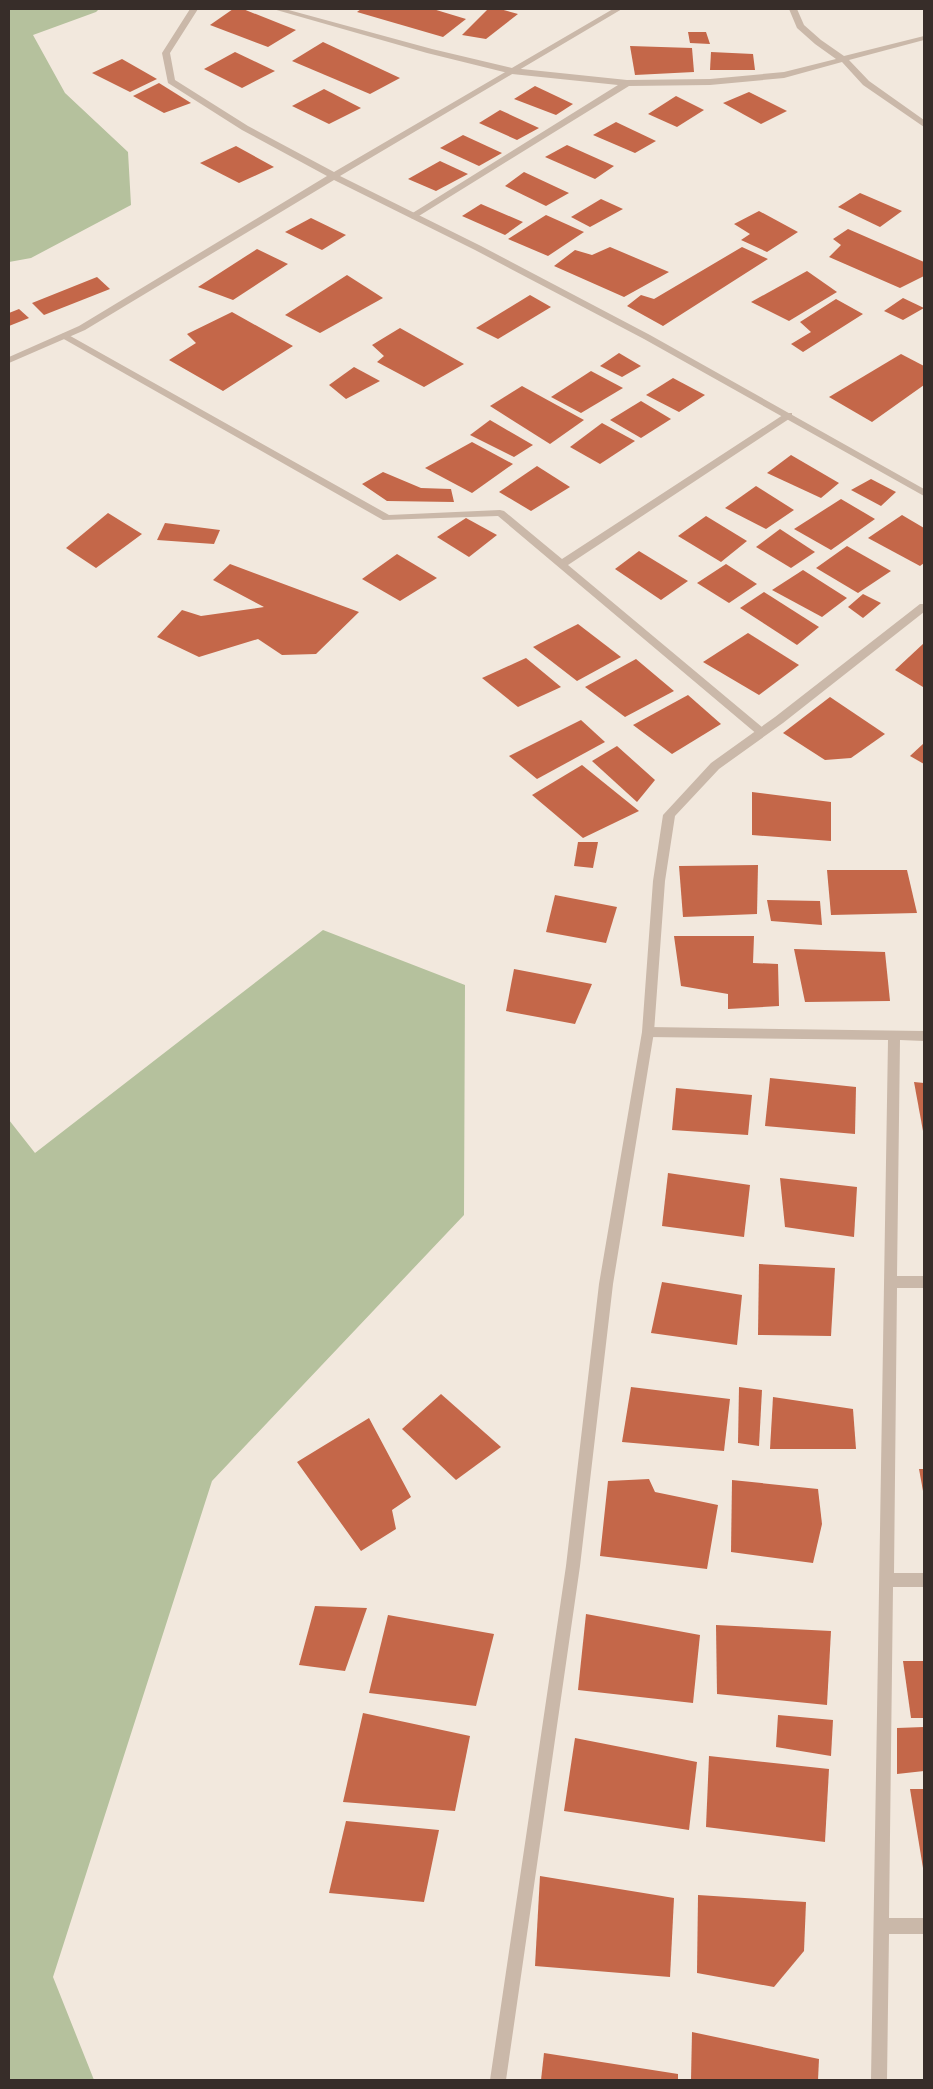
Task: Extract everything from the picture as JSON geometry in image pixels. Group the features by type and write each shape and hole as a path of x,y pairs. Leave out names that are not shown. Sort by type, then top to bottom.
{"street":[{"path":"194,9 166,53 172,80 205,104 334,176 616,320 789,415 924,493"},
{"path":"277,9 430,51 512,71 627,83 749,79 784,75 924,38"},
{"path":"9,360 82,328 334,176 618,9"},
{"path":"792,9 800,26 818,42 844,60 866,83 924,124"},
{"path":"414,216 627,83"},
{"path":"65,336 387,518 500,513 762,732"},
{"path":"562,564 789,415"},
{"path":"498,2080 573,1566 606,1284 648,1032 659,881 670,815 715,766 924,607"},
{"path":"648,1032 924,1036"},
{"path":"879,2080 894,1035"},
{"path":"890,1282 924,1282"},
{"path":"886,1580 924,1580"},
{"path":"881,1926 924,1926"}],"green space":[{"path":"9,9 99,9 96,12 33,35 65,93 128,152 131,205 31,258 9,262"},
{"path":"323,930 465,985 464,1215 212,1481 53,1977 94,2080 9,2080 9,1120 35,1153"}],"building":[{"path":"233,9 243,9 296,30 268,47 210,25"},
{"path":"361,9 433,9 466,19 443,37 357,12"},
{"path":"488,9 500,9 518,14 486,39 462,35"},
{"path":"688,32 706,32 710,44 690,43"},
{"path":"323,42 400,78 370,94 292,61"},
{"path":"630,46 692,48 694,72 635,75"},
{"path":"235,52 275,71 242,88 204,69"},
{"path":"711,52 753,54 755,70 710,70"},
{"path":"122,59 157,79 130,92 92,73"},
{"path":"159,83 191,103 164,113 133,96"},
{"path":"535,86 573,104 556,115 514,99"},
{"path":"324,89 361,108 329,124 292,106"},
{"path":"749,92 787,111 761,124 723,103"},
{"path":"676,96 704,110 677,127 648,114"},
{"path":"500,110 539,128 517,140 479,123"},
{"path":"616,122 656,141 635,153 593,135"},
{"path":"463,135 502,153 479,166 440,148"},
{"path":"567,145 614,166 595,179 545,157"},
{"path":"236,146 274,167 239,183 200,163"},
{"path":"440,161 468,174 436,191 408,179"},
{"path":"524,172 569,193 546,206 505,186"},
{"path":"860,193 902,211 880,227 838,207"},
{"path":"601,199 623,209 590,227 571,217"},
{"path":"481,204 523,222 505,235 462,216"},
{"path":"759,211 798,232 767,252 741,240 750,234 734,224"},
{"path":"546,215 584,232 548,256 508,239"},
{"path":"311,218 346,235 322,250 285,232"},
{"path":"848,229 924,262 924,276 900,288 829,257 841,245 833,239"},
{"path":"610,247 669,272 624,297 554,266 575,250 592,255"},
{"path":"742,247 768,259 663,326 627,306 641,295 654,299"},
{"path":"257,249 288,264 233,300 198,287"},
{"path":"807,271 837,292 789,321 751,302"},
{"path":"347,275 383,298 320,333 285,315"},
{"path":"97,277 110,289 44,315 32,303"},
{"path":"530,295 551,307 498,339 476,328"},
{"path":"903,298 924,308 903,320 884,311"},
{"path":"836,299 863,314 803,352 791,344 811,332 800,322"},
{"path":"19,309 29,318 9,326 9,313"},
{"path":"232,312 293,346 223,391 169,360 196,343 187,334"},
{"path":"400,328 464,364 424,387 377,362 384,356 372,345"},
{"path":"619,353 641,366 622,377 600,366"},
{"path":"901,354 924,366 924,385 872,422 829,397"},
{"path":"354,367 380,381 346,399 329,385"},
{"path":"591,371 623,388 581,413 551,397"},
{"path":"673,378 705,395 679,412 646,395"},
{"path":"522,386 584,420 550,444 490,406"},
{"path":"641,401 671,419 641,438 610,420"},
{"path":"490,420 533,445 514,457 470,435"},
{"path":"602,423 635,441 600,464 570,447"},
{"path":"472,442 513,464 472,493 425,468"},
{"path":"791,455 839,483 821,498 767,473"},
{"path":"537,466 570,487 531,511 499,492"},
{"path":"383,472 421,488 451,489 454,502 387,501 362,484"},
{"path":"871,479 896,492 881,506 851,490"},
{"path":"756,486 794,510 766,529 725,508"},
{"path":"841,499 875,519 831,550 794,529"},
{"path":"108,513 142,534 96,568 66,548"},
{"path":"902,515 924,528 924,563 920,566 868,538"},
{"path":"706,516 747,541 721,562 678,536"},
{"path":"466,518 497,535 469,557 437,537"},
{"path":"165,523 220,530 214,544 157,540"},
{"path":"780,529 815,552 791,568 756,547"},
{"path":"847,546 891,571 858,593 816,568"},
{"path":"639,551 688,581 661,600 615,569"},
{"path":"397,554 437,578 400,601 362,579"},
{"path":"230,564 359,612 316,654 282,655 258,639 199,657 157,637 182,610 201,616 264,607 213,580"},
{"path":"726,564 757,584 729,603 697,583"},
{"path":"803,570 847,598 822,617 772,590"},
{"path":"764,592 819,627 797,645 740,608"},
{"path":"863,594 881,603 863,618 848,607"},
{"path":"578,624 621,657 577,681 533,647"},
{"path":"748,633 799,665 759,695 703,662"},
{"path":"924,643 924,687 923,687 895,670"},
{"path":"526,658 561,687 518,707 482,678"},
{"path":"636,659 674,691 625,717 585,687"},
{"path":"688,695 721,724 672,754 633,725"},
{"path":"830,697 885,734 851,758 825,760 783,733"},
{"path":"581,720 605,742 537,779 509,756"},
{"path":"924,743 924,764 910,756"},
{"path":"617,746 655,780 637,802 592,761"},
{"path":"582,765 639,811 583,838 532,795"},
{"path":"752,792 831,802 831,841 752,835"},
{"path":"578,842 598,842 593,868 574,866"},
{"path":"758,865 757,914 683,917 679,866"},
{"path":"827,870 907,870 917,913 831,915"},
{"path":"555,895 617,907 606,943 546,932"},
{"path":"767,900 820,901 822,925 771,921"},
{"path":"674,936 754,936 753,963 778,964 779,1006 728,1009 728,994 681,986"},
{"path":"794,949 885,952 890,1001 805,1002"},
{"path":"514,969 592,984 575,1024 506,1011"},
{"path":"770,1078 856,1087 855,1134 765,1126"},
{"path":"914,1082 924,1083 924,1131 923,1131"},
{"path":"676,1088 752,1095 748,1135 672,1130"},
{"path":"668,1173 750,1185 744,1237 662,1226"},
{"path":"780,1178 857,1187 854,1237 785,1227"},
{"path":"759,1264 835,1268 831,1336 758,1335"},
{"path":"662,1282 742,1295 737,1345 651,1333"},
{"path":"631,1387 730,1399 724,1451 622,1442"},
{"path":"739,1387 762,1390 759,1446 738,1443"},
{"path":"441,1394 501,1447 456,1480 402,1429"},
{"path":"773,1397 853,1409 856,1449 770,1449"},
{"path":"369,1418 411,1497 392,1510 396,1529 361,1551 297,1462"},
{"path":"919,1469 924,1469 924,1491 923,1491"},
{"path":"649,1479 655,1492 718,1505 707,1569 600,1556 608,1481"},
{"path":"732,1480 818,1489 822,1524 813,1563 731,1552"},
{"path":"315,1606 367,1608 345,1671 299,1665"},
{"path":"586,1614 700,1635 693,1703 578,1690"},
{"path":"388,1615 494,1634 476,1706 369,1693"},
{"path":"716,1625 831,1631 827,1705 717,1694"},
{"path":"903,1661 924,1661 924,1718 911,1718"},
{"path":"363,1713 470,1736 455,1811 343,1802"},
{"path":"778,1715 833,1720 831,1756 776,1747"},
{"path":"924,1727 924,1771 897,1774 897,1728"},
{"path":"575,1738 697,1762 689,1830 564,1811"},
{"path":"709,1756 829,1769 825,1842 706,1827"},
{"path":"910,1789 924,1789 923,1868"},
{"path":"346,1821 439,1830 424,1902 329,1893"},
{"path":"540,1876 674,1898 670,1977 535,1966"},
{"path":"698,1895 806,1902 804,1951 774,1987 697,1973"},
{"path":"692,2032 819,2059 818,2080 691,2080"},
{"path":"544,2053 678,2074 678,2080 541,2080"}]}
